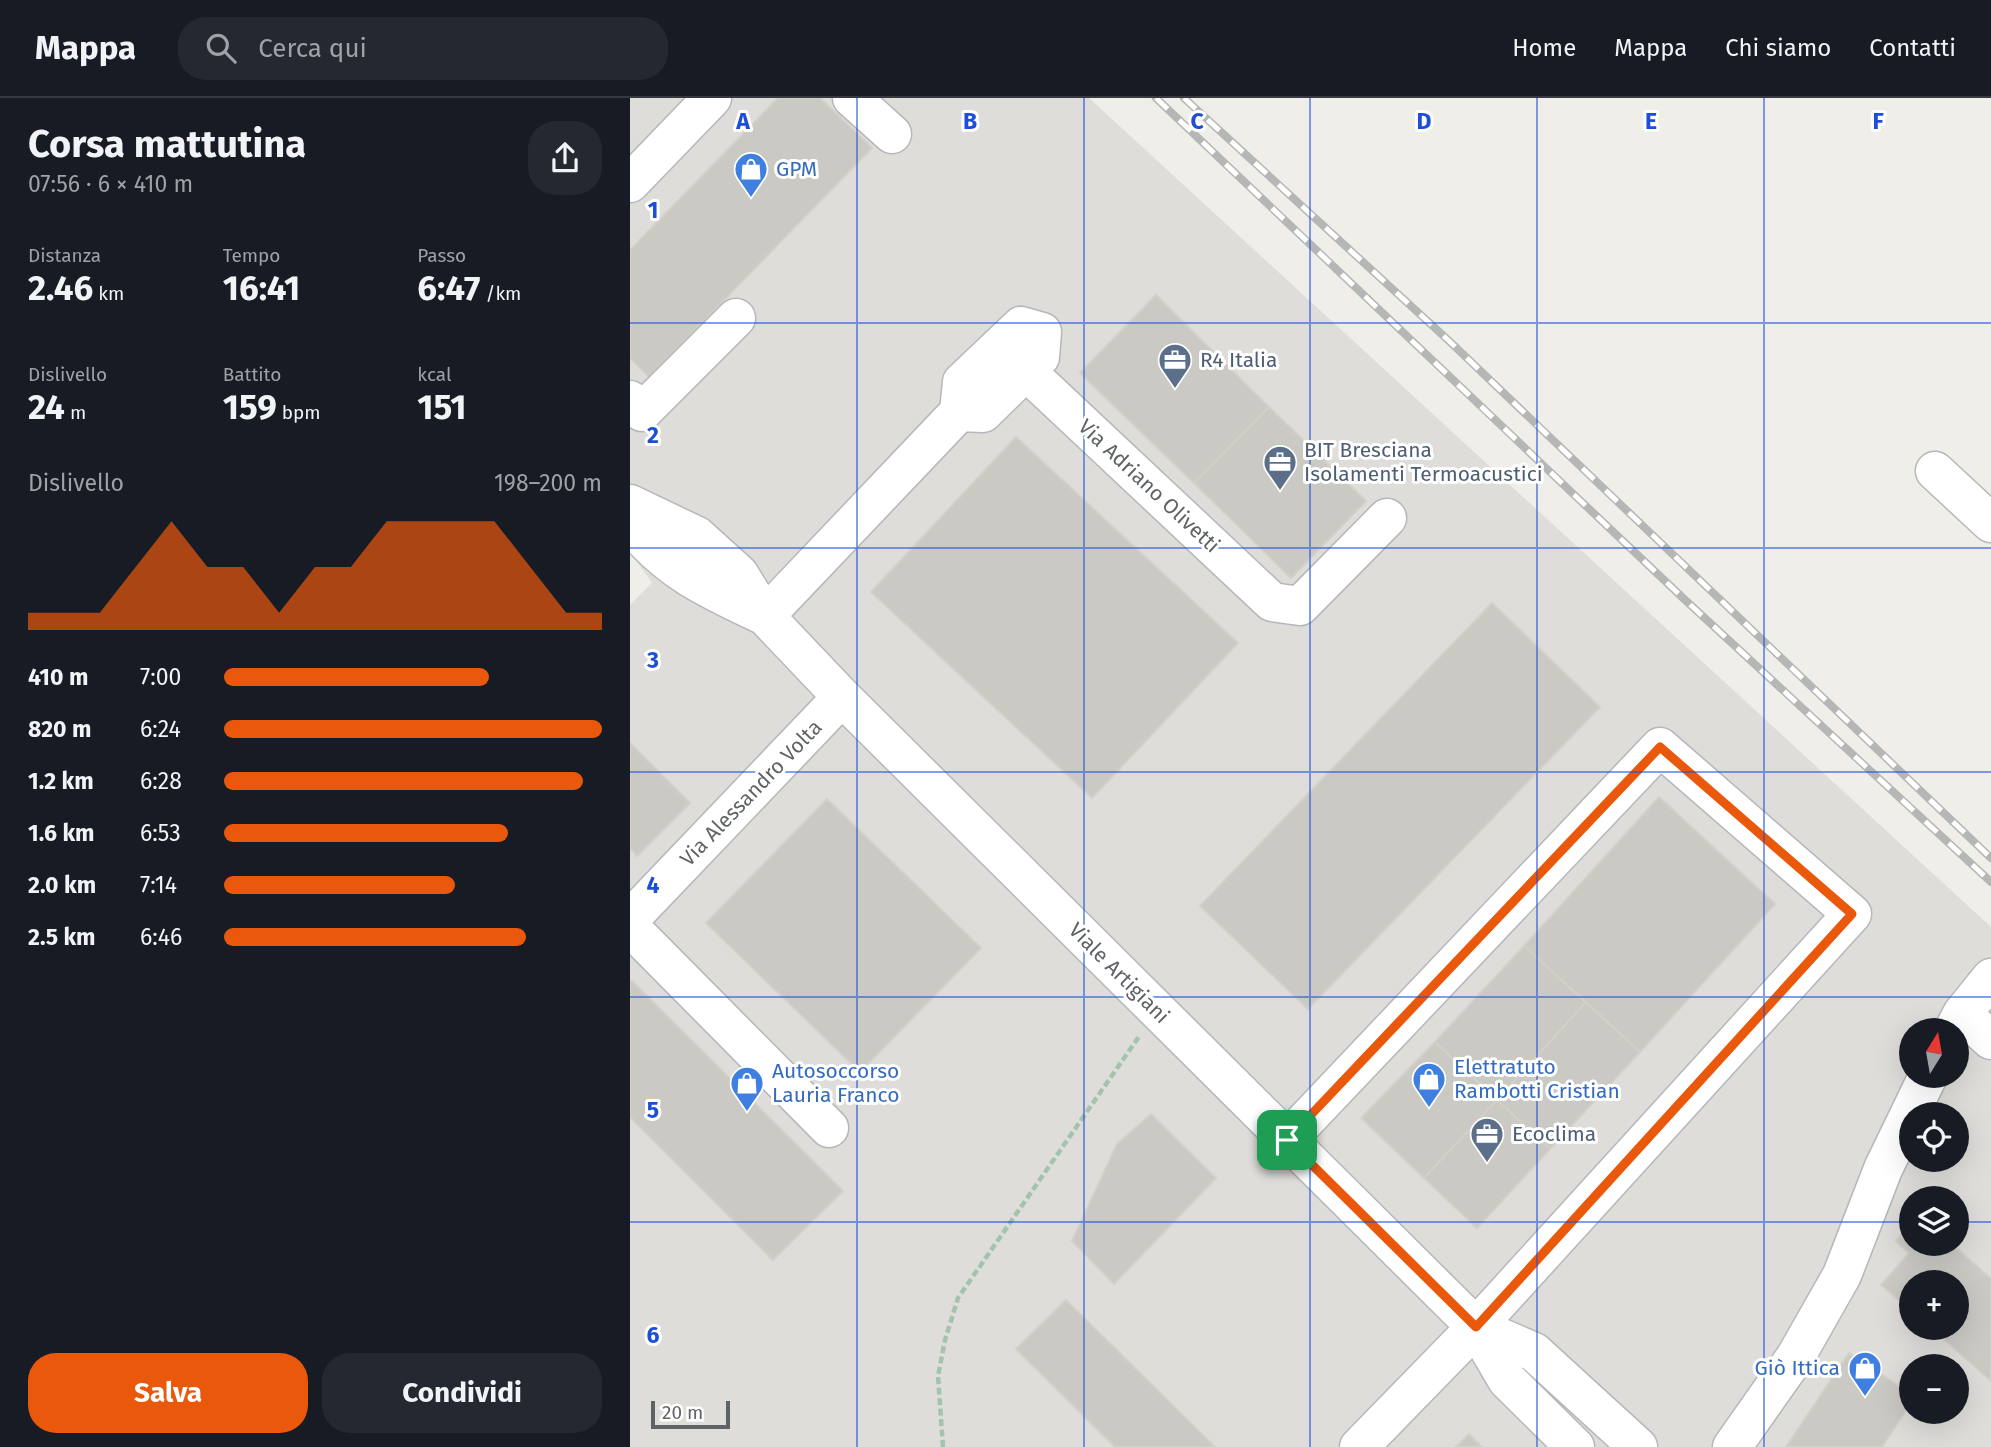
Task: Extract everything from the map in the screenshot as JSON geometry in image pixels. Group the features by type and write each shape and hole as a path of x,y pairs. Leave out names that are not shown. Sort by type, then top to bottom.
{"street":[{"path":"630,183 712,98"},
{"path":"852,98 892,134"},
{"path":"630,400 642,412 736,318"},
{"name":"Via Adriano Olivetti","path":"765,616 959,412 983,413 1026,370 1272,602 1300,606 1387,518"},
{"path":"1936,471 1991,523"},
{"path":"630,504 697,536 739,574 765,616"},
{"path":"630,524 658,555 688,578 765,616"},
{"name":"Viale Artigiani","path":"765,616 842,697 1476,1327"},
{"name":"Via Alessandro Volta","path":"630,919 842,697"},
{"path":"1287,1140 1660,747 1852,914 1476,1327 1359,1447"},
{"path":"630,927 829,1128"},
{"path":"1962,1018 1991,978"},
{"path":"1969,1029 1991,1040"},
{"path":"1732,1447 1796,1356 1842,1275 1883,1169 1922,1088"},
{"path":"1476,1327 1507,1380 1575,1447"},
{"path":"1476,1327 1534,1352 1638,1447"}],"path":[{"path":"943,1447 938,1376 945,1340 958,1298 1158,1011"}],"shaded area":[{"path":"630,98 1089,98 1991,927 1991,1447 630,1447 630,605 652,583 630,552"}],"building":[{"name":"GPM","path":"778,98 820,98 872,148 649,377 630,358 630,250"},
{"name":"R4 Italia","path":"1156,295 1269,407 1194,483 1080,373"},
{"name":"BIT Bresciana Isolamenti Termoacustici","path":"1269,407 1366,501 1291,578 1194,483"},
{"path":"1016,437 1238,643 1092,798 871,592"},
{"path":"1492,603 1600,707 1308,1009 1200,906"},
{"path":"630,743 690,803 637,856 630,848"},
{"path":"1659,797 1775,904 1640,1052 1524,946"},
{"path":"827,799 981,948 860,1072 706,923"},
{"path":"1524,946 1586,1002 1497,1100 1435,1042"},
{"path":"632,981 843,1191 773,1260 630,1117"},
{"path":"1586,1002 1640,1052 1550,1149 1497,1100"},
{"name":"Elettratuto Rambotti Cristian","path":"1435,1042 1497,1100 1424,1178 1361,1118"},
{"name":"Ecoclima","path":"1497,1100 1550,1149 1477,1228 1424,1178"},
{"path":"1151,1114 1216,1178 1114,1284 1072,1241 1117,1144"},
{"path":"1906,1256 1965,1256 1991,1279 1991,1381 1969,1362 1969,1354 1960,1354 1945,1340 1969,1340 1969,1270 1899,1270 1899,1301 1881,1285"},
{"path":"1066,1300 1215,1447 1115,1447 1016,1349"},
{"name":"Giò Ittica","path":"1849,1353 1899,1386 1899,1421 1882,1447 1786,1447"},
{"path":"1469,1434 1482,1447 1456,1447"}],"railway":[{"path":"1156,98 1683,598 1991,882"},
{"path":"1184,98 1447,339 1991,858"}],"place":[{"name":"GPM","path":"751,199"},
{"name":"R4 Italia","path":"1175,390"},
{"name":"BIT Bresciana Isolamenti Termoacustici","path":"1280,492"},
{"name":"Elettratuto Rambotti Cristian","path":"1429,1109"},
{"name":"Autosoccorso Lauria Franco","path":"747,1113"},
{"name":"Ecoclima","path":"1487,1164"},
{"name":"Giò Ittica","path":"1865,1398"}],"route":[{"path":"1660,747 1852,914 1476,1327 1287,1140 1660,747"}]}
